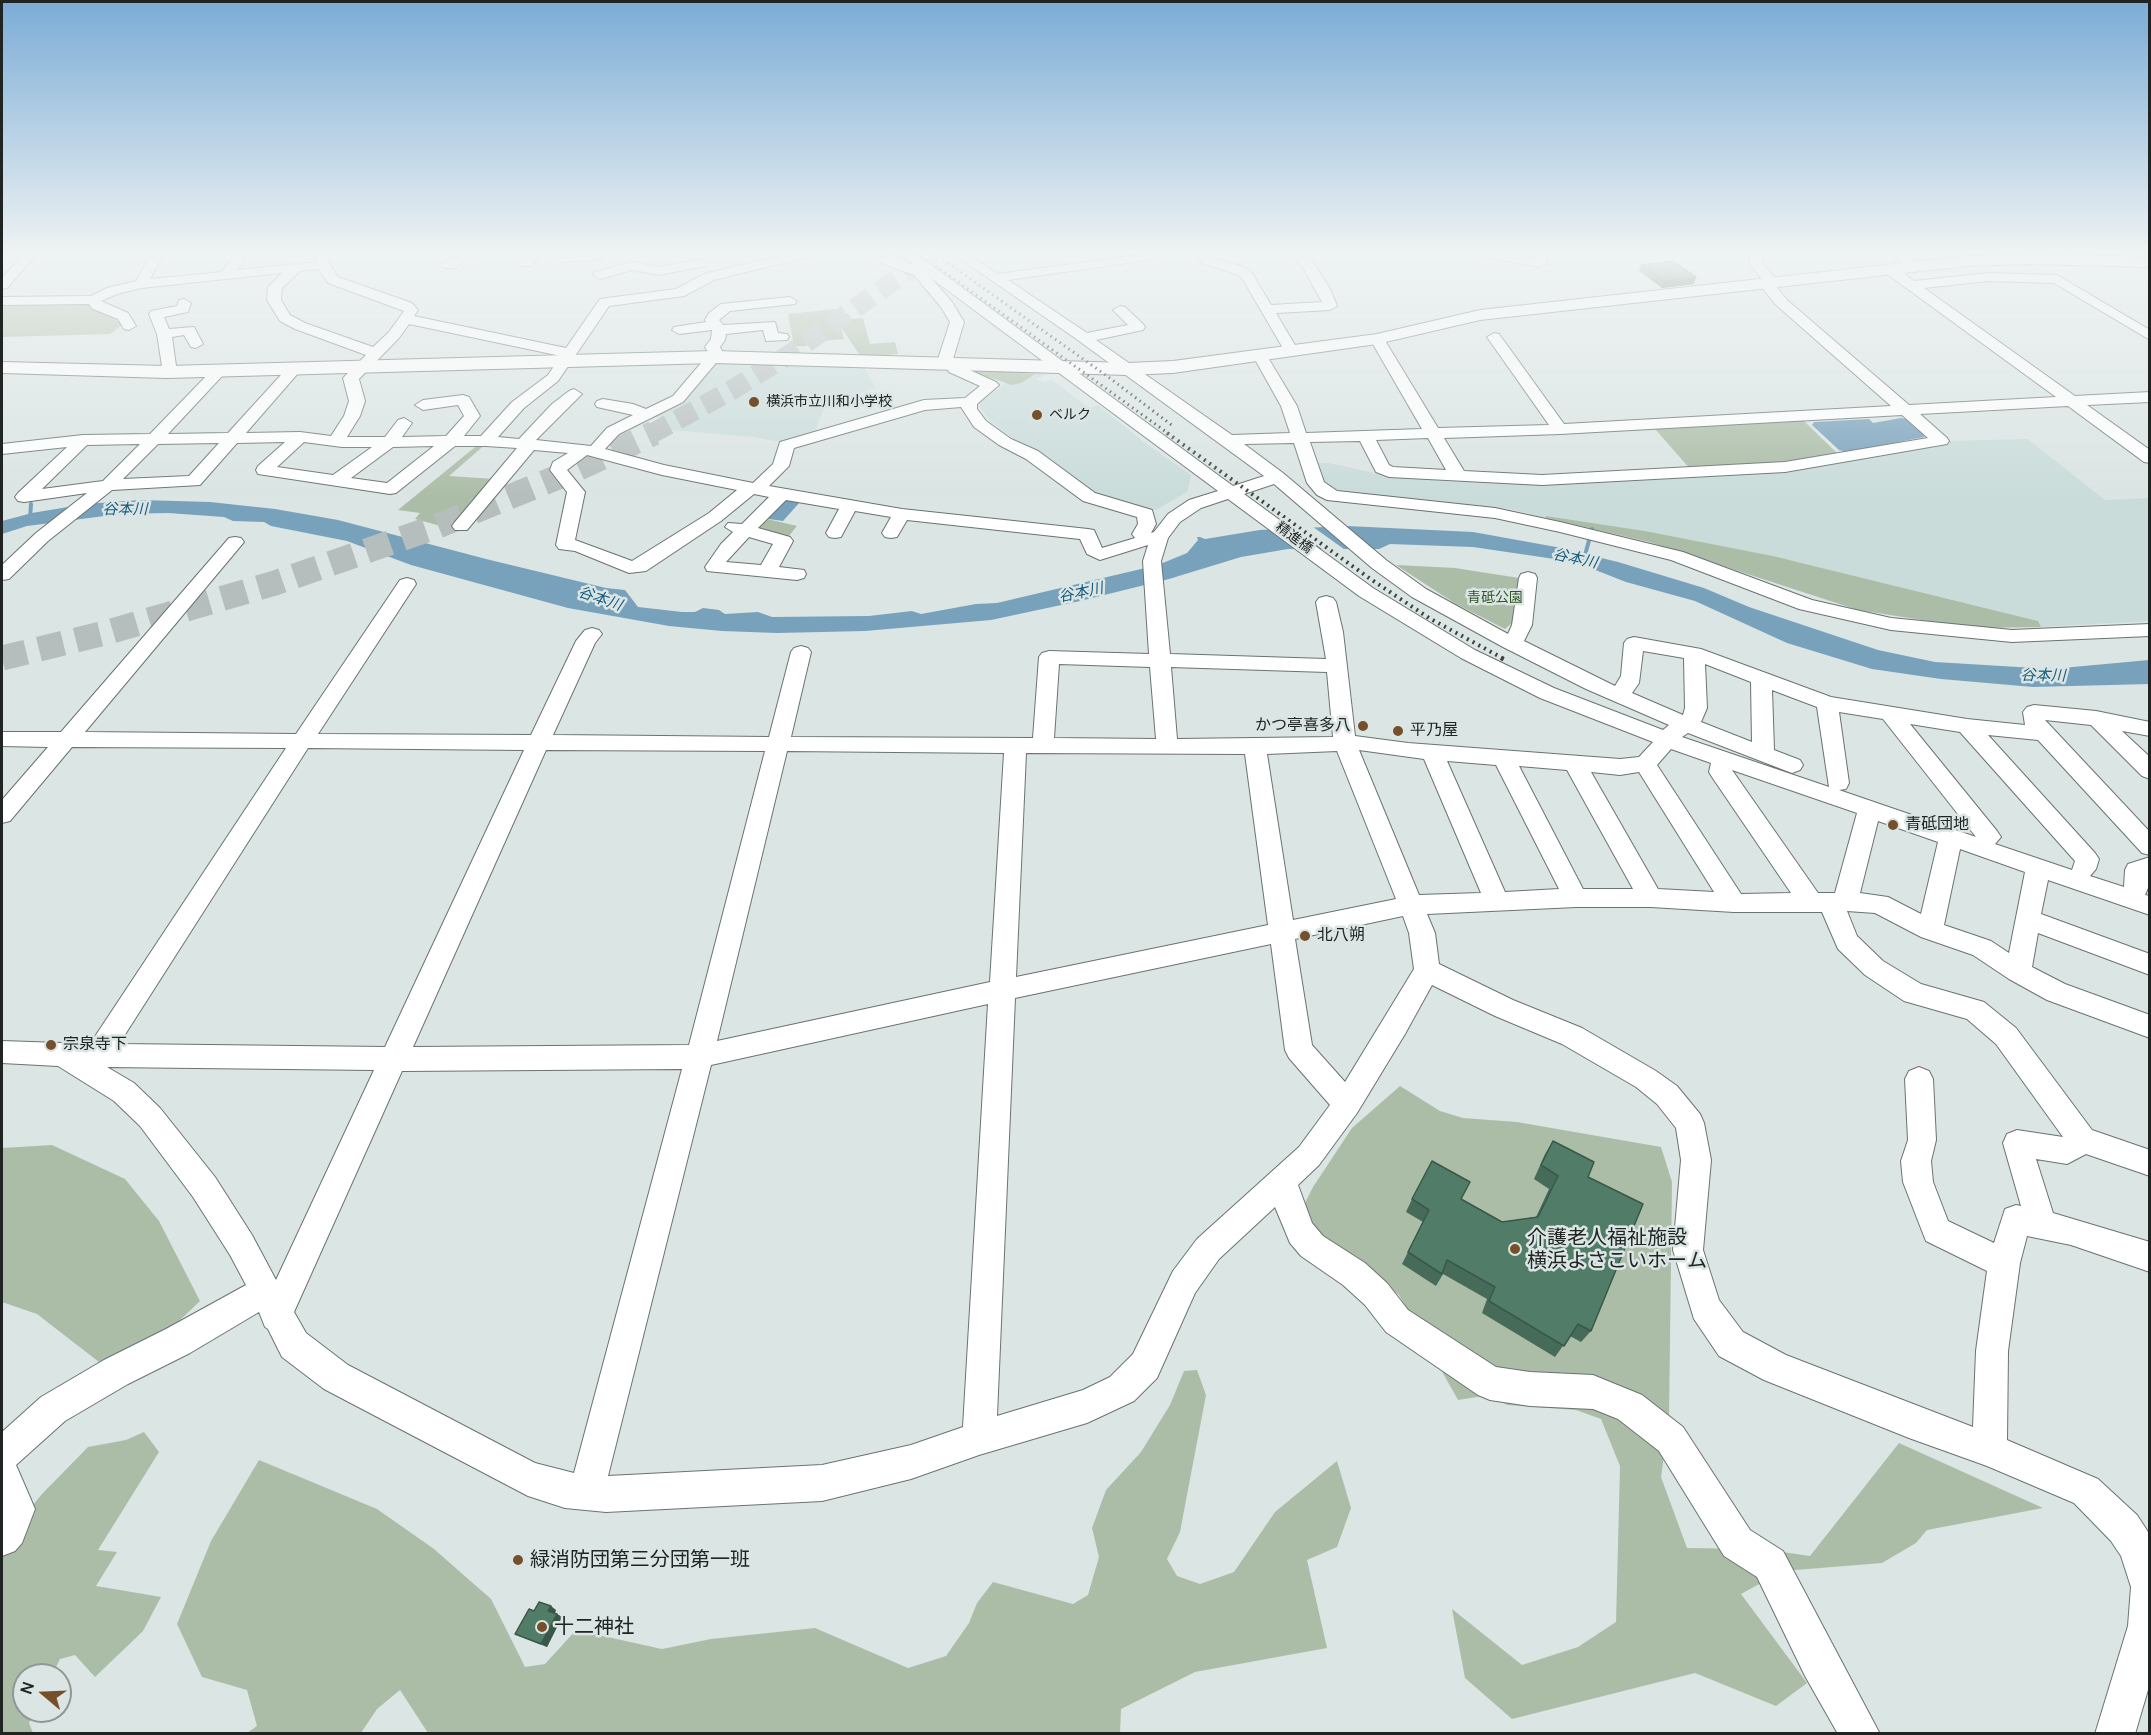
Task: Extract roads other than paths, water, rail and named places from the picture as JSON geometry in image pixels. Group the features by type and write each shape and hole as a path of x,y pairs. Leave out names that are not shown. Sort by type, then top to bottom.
{"main road":[{"path":"2,368 167,372 360,367 568,357 714,357 948,363 1063,369 1100,364 1128,369 1292,352 1399,334"}],"street":[{"path":"164,334 169,366 167,372"},
{"path":"191,334 196,344"},
{"path":"323,334 375,353"},
{"path":"337,440 346,428 357,401 351,378 393,334"},
{"path":"470,334 568,357"},
{"path":"486,441 518,405 553,378 583,334"},
{"path":"717,334 718,340 712,347 715,350 714,357 678,399 613,431 591,450 559,466 558,470 576,492 572,521 565,545 578,546 629,567 639,567 709,521 781,466 786,445 924,405 969,402 991,385 954,369 948,363 955,334"},
{"path":"771,334 771,338 782,337"},
{"name":"精進橋","path":"1011,334 1063,369 1401,616 1468,654 1547,693 1666,739 2038,867 2145,895"},
{"path":"1078,334 1100,364 1087,387"},
{"path":"1082,337 1090,334"},
{"path":"1082,337 1099,334"},
{"path":"1281,334 1292,352"},
{"path":"1365,435 1382,468 1389,472 1542,480 1775,468 1941,441 1817,334"},
{"path":"1979,334 2150,458"},
{"path":"1494,337 1560,429"},
{"path":"1377,339 1459,477"},
{"path":"1260,356 1289,406 1316,483 1323,491 1333,496 1495,513 1560,527 1695,562 1806,605 1891,624 1973,634 2012,636 2079,635 2150,630"},
{"path":"83,440 24,497 106,487 194,481 295,368"},
{"path":"1128,369 1277,477 1375,561 1419,593 1510,643 1687,725 1838,783 2084,869 2145,895"},
{"path":"2,575 42,537 106,487 219,371"},
{"path":"461,526 558,407 574,394"},
{"path":"1228,440 1560,429 2150,398"},
{"path":"300,437 264,470 390,489 451,441 472,416 463,400 423,405"},
{"path":"969,402 969,409 980,424 1005,442 1032,455 1081,493 1097,501 1146,514 1147,524 1153,536 1152,561 1167,746"},
{"path":"604,404 633,409 646,415"},
{"path":"338,480 389,442 405,422"},
{"path":"2,449 83,440 300,437 389,442 486,441 591,450 662,470 782,494 902,514 1089,534 1093,550 1100,554 1153,536 1182,512 1202,501 1277,477"},
{"path":"782,494 727,548 714,567 797,574"},
{"path":"835,533 850,505"},
{"path":"891,533 902,514"},
{"path":"709,521 784,541 767,571"},
{"path":"2,815 235,542"},
{"path":"1510,643 1517,637 1522,625 1528,578"},
{"path":"98,1054 407,584"},
{"path":"63,1055 124,1092 150,1118 204,1187 241,1245 270,1304 294,1345 336,1377 528,1478 586,1493 822,1483 911,1462 979,1438 1087,1406 1122,1389 1145,1366 1184,1282 1208,1249 1309,1156 1347,1104 1396,1026 1427,970 1422,933 1345,743 1333,632 1326,602"},
{"path":"2,1455 53,1409 116,1372 178,1341 270,1304 396,1059 538,744 586,641 592,634"},
{"path":"1618,695 1629,682 1634,643 1694,653 1827,703 1967,726 2045,734"},
{"path":"586,1493 801,652"},
{"path":"2,739 1255,747 1361,743 1432,752 1620,767 1645,764 1666,739 1687,725 1695,713 1694,653"},
{"path":"1043,746 1049,657 1335,666"},
{"path":"1761,677 1763,754"},
{"path":"1827,703 1838,783"},
{"path":"2150,729 2096,717 2034,712 2036,723 2045,734 2150,847"},
{"path":"1891,715 1989,837"},
{"path":"2096,717 2150,771"},
{"path":"1967,726 2087,859 2084,869"},
{"path":"979,1438 1015,746"},
{"path":"1255,747 1299,1050 1347,1104"},
{"path":"1432,752 1497,902"},
{"path":"1504,758 1576,898"},
{"path":"1723,758 1720,772 1829,903 1847,942 1874,968 1913,993 1975,1010 2006,1036 2082,1140 2150,1163"},
{"path":"1575,764 1651,898"},
{"path":"1645,764 1734,903"},
{"path":"1829,903 1870,808"},
{"path":"1930,930 1951,837"},
{"path":"2145,895 2137,870 2150,866"},
{"path":"2018,972 2026,920 2038,867"},
{"path":"2,1052 63,1055 396,1059 682,1057 1411,905 1576,898 1651,898 1734,903 1879,904 1930,930 1982,948 2018,972 2056,992 2150,1027"},
{"path":"2026,920 2150,965"},
{"path":"1427,970 1504,1008 1572,1036 1646,1079 1667,1095 1690,1123 1696,1160 1688,1250 1705,1308 1731,1344 1776,1368 1909,1421 1990,1450 2086,1491 2124,1528 2137,1548 2150,1587 2147,1626 2115,1734"},
{"path":"1919,1079 1922,1140 1916,1161 1918,1182 1937,1231 2004,1263"},
{"path":"2041,1224 2017,1143 2067,1150 2082,1140"},
{"path":"1282,1182 1293,1217 1301,1233 1312,1246 1354,1274 1376,1294 1397,1321 1490,1383 1530,1389 1593,1392 1630,1407 1671,1439 1737,1543 1770,1564 1818,1662 1860,1734"},
{"path":"1990,1450 1992,1351 2004,1263 2016,1219 2071,1231 2150,1257"},
{"path":"2,1473 16,1509 9,1530 2,1538"}],"water":[{"path":"1869,419 1873,423 1907,419 1924,437 1847,452 1839,450 1812,425 1814,422"},
{"name":"谷本川","path":"140,500 210,502 275,509 338,520 486,559 606,588 625,590 638,607 682,612 695,612 703,608 719,610 725,614 758,612 772,617 869,616 912,611 921,614 976,604 997,603 1158,565 1187,553 1198,540 1197,537 1205,539 1260,530 1347,526 1473,532 1556,547 1618,562 1704,588 1749,607 1878,650 1935,662 2051,669 2149,660 2149,684 2033,687 1941,679 1872,669 1787,643 1695,601 1626,582 1575,562 1473,547 1390,544 1379,549 1288,549 1241,557 1169,579 991,620 865,631 777,633 669,626 568,608 411,565 347,541 271,526 264,522 233,521 224,517 168,513 120,514 27,526 2,534 2,521 32,513 86,504"},
{"path":"782,500 800,502 783,521 762,518"}],"waterway":[{"path":"30,519 31,504"},
{"name":"谷本川","path":"1584,559 1592,529"}],"tunnel":[{"path":"651,434 732,390 818,334"},
{"path":"2,658 105,633 275,583 438,526 573,471 654,433"}],"railway":[{"path":"1030,334 1169,434"},
{"path":"1048,334 1173,426"},
{"path":"1167,433 1369,578 1429,618 1504,659"},
{"path":"1501,658 1505,660"}],"place":[{"name":"横浜市立川和小学校","path":"754,402"},
{"name":"ベルク","path":"1037,415"},
{"name":"かつ亭喜多八","path":"1363,726"},
{"name":"平乃屋","path":"1398,731"},
{"name":"青砥団地","path":"1893,825"},
{"name":"北八朔","path":"1305,936"},
{"name":"宗泉寺下","path":"51,1045"},
{"name":"介護老人福祉施設 横浜よさこいホーム","path":"1515,1249"},
{"name":"緑消防団第三分団第一班","path":"518,1560"},
{"name":"十二神社","path":"542,1627"}],"park label":[{"name":"青砥公園","path":"1495,598"}]}
